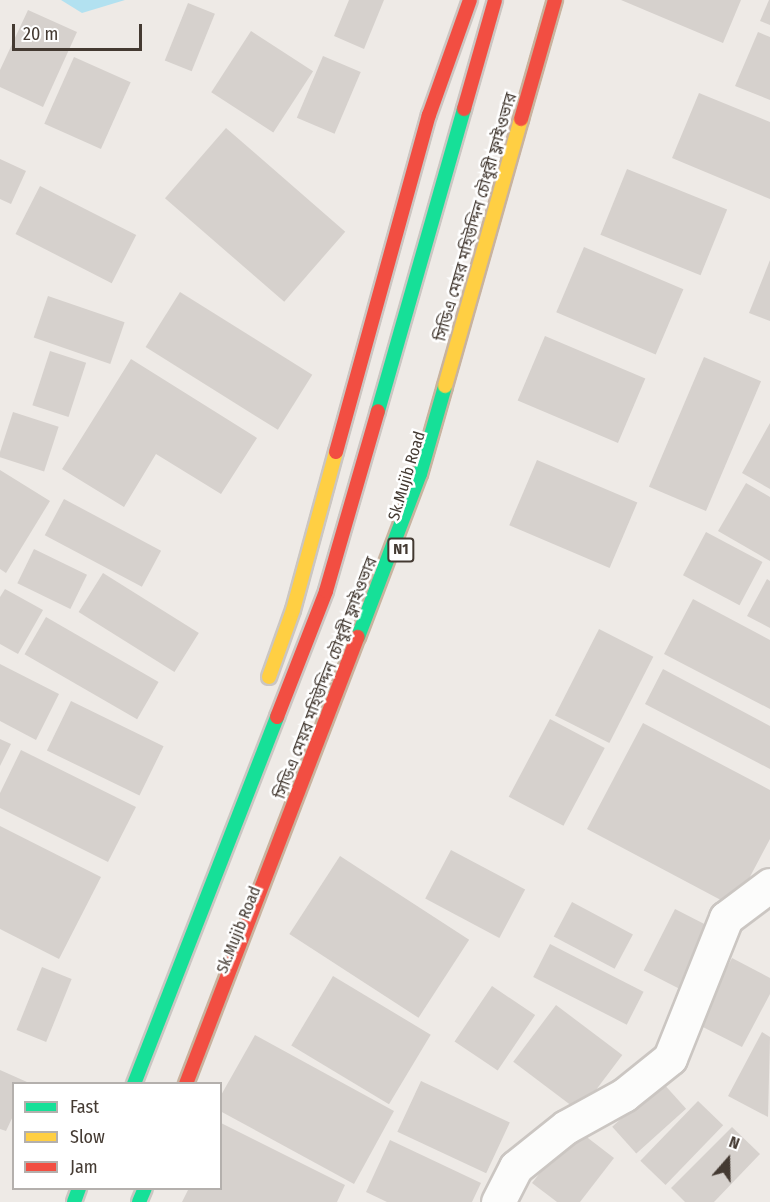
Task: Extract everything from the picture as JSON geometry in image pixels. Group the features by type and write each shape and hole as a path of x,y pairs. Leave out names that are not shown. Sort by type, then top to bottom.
{"highway":[{"path":"265,687 293,610 429,115 470,0"},
{"path":"134,1082 326,591 495,0"},
{"name":"সিডিএ মেয়র মহিউদ্দিন চৌধুরী ফ্লাইওভার","path":"186,1082 420,474 558,0"},
{"name":"Sk.Mujib Road","path":"196,1082 377,628 431,457 516,132 558,0"}],"street":[{"path":"498,1202 516,1167 566,1127 624,1095 670,1058 726,918 770,885"}],"water":[{"path":"61,0 125,0 82,13"}],"building":[{"path":"349,0 384,0 364,49 334,36"},
{"path":"621,0 741,0 723,43"},
{"path":"770,0 770,25 760,21"},
{"path":"188,3 215,14 192,71 165,60"},
{"path":"28,10 77,32 43,107 0,87 0,70"},
{"path":"251,31 313,71 273,133 211,92"},
{"path":"758,32 770,37 770,100 735,86"},
{"path":"323,56 361,72 335,134 297,118"},
{"path":"74,57 131,82 101,149 44,124"},
{"path":"699,93 770,122 770,199 672,158"},
{"path":"226,128 345,232 284,302 165,198"},
{"path":"0,159 26,171 11,204 0,199"},
{"path":"627,169 727,209 701,275 600,235"},
{"path":"40,186 136,235 112,283 15,234"},
{"path":"584,247 683,289 656,355 556,312"},
{"path":"770,260 770,321 749,313"},
{"path":"180,292 312,375 278,430 146,347"},
{"path":"48,296 125,322 110,364 34,338"},
{"path":"545,336 645,379 618,443 518,400"},
{"path":"50,351 86,363 69,417 32,405"},
{"path":"704,357 761,381 706,511 649,487"},
{"path":"131,359 257,438 221,494 156,454 124,507 62,469"},
{"path":"13,412 59,427 44,472 0,457"},
{"path":"770,423 770,489 742,473"},
{"path":"537,460 637,503 610,568 509,525"},
{"path":"0,470 50,501 6,573 0,569"},
{"path":"746,483 770,497 770,561 718,531"},
{"path":"64,499 161,551 142,587 45,535"},
{"path":"706,532 763,562 740,605 683,575"},
{"path":"34,549 87,575 70,609 17,583"},
{"path":"103,573 199,633 174,672 79,612"},
{"path":"767,579 770,581 770,628 747,616"},
{"path":"5,589 43,610 18,654 0,644 0,597"},
{"path":"693,599 770,640 770,709 664,654"},
{"path":"46,617 159,682 137,719 24,654"},
{"path":"599,629 653,657 609,743 555,715"},
{"path":"0,664 59,694 36,740 0,721"},
{"path":"663,669 770,726 770,769 645,704"},
{"path":"71,701 164,746 139,796 47,750"},
{"path":"550,719 605,748 563,826 509,797"},
{"path":"643,723 770,790 770,839 734,907 587,829"},
{"path":"0,739 11,744 0,766"},
{"path":"21,750 136,807 108,862 0,808 0,793"},
{"path":"0,826 101,877 59,959 0,929"},
{"path":"451,850 525,889 499,938 425,899"},
{"path":"340,856 469,940 419,1018 289,934"},
{"path":"572,902 633,934 615,969 554,936"},
{"path":"675,909 711,927 679,989 644,970"},
{"path":"550,944 644,992 627,1025 533,977"},
{"path":"732,958 770,978 770,994 742,1047 697,1024"},
{"path":"42,967 72,979 46,1042 17,1030"},
{"path":"333,976 431,1035 389,1104 291,1045"},
{"path":"492,986 535,1015 498,1071 455,1042"},
{"path":"556,1005 622,1055 580,1112 513,1062"},
{"path":"762,1032 770,1037 768,1117 728,1096"},
{"path":"255,1035 394,1111 354,1184 222,1112 222,1093"},
{"path":"0,1070 27,1082 12,1082 12,1118 6,1131 0,1129"},
{"path":"421,1081 510,1122 486,1173 397,1132"},
{"path":"662,1082 686,1109 636,1154 612,1127"},
{"path":"698,1101 723,1125 666,1185 640,1161"},
{"path":"222,1124 345,1185 337,1202 182,1202 188,1190 222,1190"},
{"path":"732,1127 760,1154 714,1202 685,1202 671,1188"},
{"path":"575,1128 614,1158 580,1202 557,1202 532,1183"},
{"path":"390,1140 481,1183 472,1202 387,1202 366,1192"}],"traffic: fast":[{"path":"378,411 464,109"},
{"path":"358,637 420,474 445,386"},
{"path":"135,1082 277,717"},
{"path":"74,1202 78,1190"},
{"path":"139,1202 144,1190"}],"traffic: slow":[{"path":"445,386 521,119"},
{"path":"269,677 293,610 336,452"}],"traffic: jam":[{"path":"336,452 429,115 470,0"},
{"path":"464,109 495,0"},
{"path":"521,119 555,0"},
{"path":"277,717 326,591 378,411"},
{"path":"187,1082 358,637"}]}
